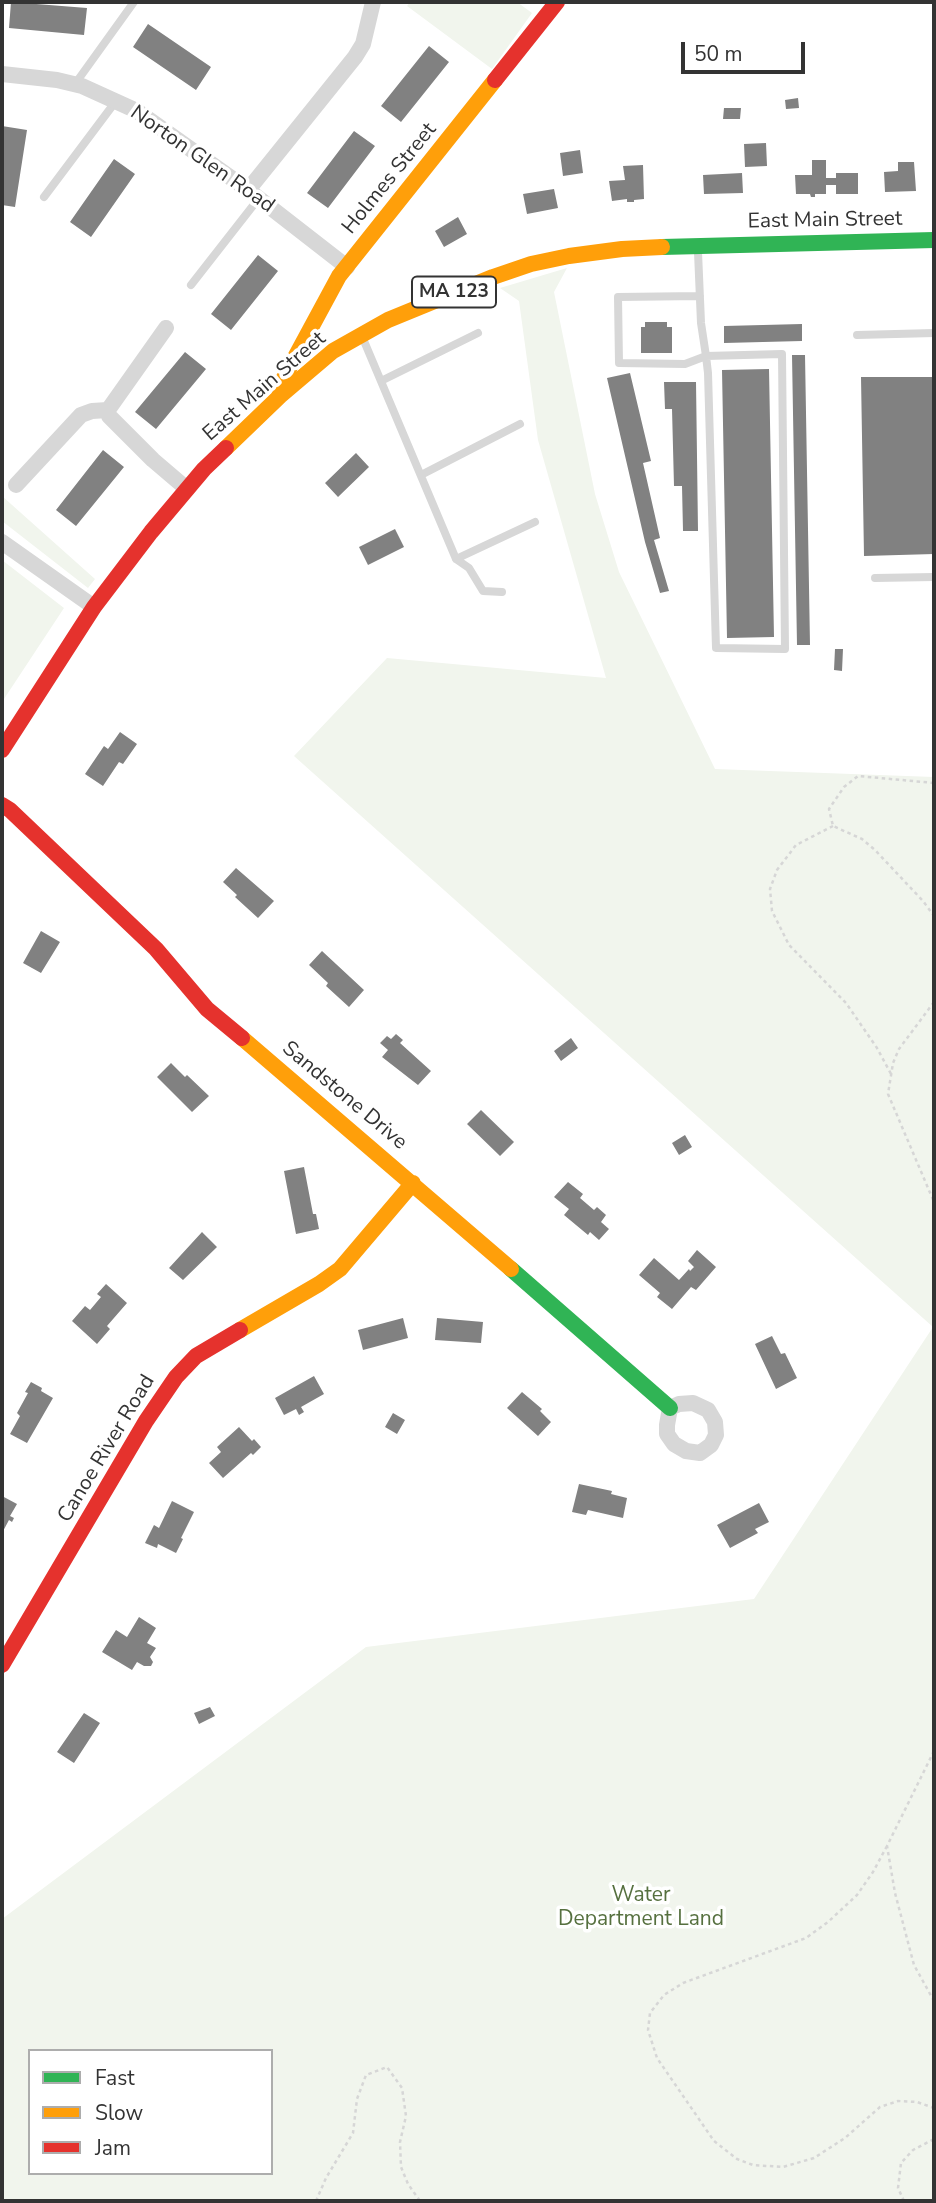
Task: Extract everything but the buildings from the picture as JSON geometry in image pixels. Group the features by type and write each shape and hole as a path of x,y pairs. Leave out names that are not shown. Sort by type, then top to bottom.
{"main road":[{"name":"Holmes Street","path":"280,396 279,387 287,369 347,267 557,2"},
{"name":"East Main Street","path":"94,607 151,532 204,469 280,396 333,351 417,306 531,264 622,249 934,240"},
{"name":"MA 123","path":"2,750 94,607"},
{"name":"Sandstone Drive","path":"2,805 156,949 207,1009 413,1183 670,1408"},
{"name":"Canoe River Road","path":"2,1665 146,1421 176,1377 205,1351 340,1269 413,1183"}],"street":[{"path":"253,194 355,57 363,44 373,2"},
{"name":"Norton Glen Road","path":"2,74 75,84 116,101 156,124 347,267"},
{"path":"166,328 108,410 108,416 187,489"},
{"path":"16,485 81,415 108,410"},
{"path":"2,542 94,607"}],"lane":[{"path":"75,84 134,2"},
{"path":"44,197 116,101"},
{"path":"191,285 253,194"},
{"path":"697,246 701,323 706,356 709,387 716,648 785,649 782,354 706,356 685,364 619,363 618,297 699,296"},
{"path":"381,381 478,333"},
{"path":"857,335 934,333"},
{"path":"362,335 456,559 469,568 483,591 502,592"},
{"path":"421,475 520,424"},
{"path":"456,559 535,522"},
{"path":"875,578 934,577"}],"path":[{"path":"833,826 829,809 844,787 858,776 934,783"},
{"path":"891,1074 846,1003 789,945 772,911 770,888 777,870 796,845 833,826 862,838 934,916"},
{"path":"934,1002 899,1049 888,1094 934,1202"},
{"path":"934,1751 887,1846 857,1895 806,1938 683,1983 664,1995 650,2013 648,2029 657,2058 715,2141 737,2159 753,2165 783,2167 814,2158 845,2138 880,2107 898,2101 917,2102 934,2108"},
{"path":"887,1846 895,1893 914,1965 934,2001"},
{"path":"316,2201 326,2178 353,2133 357,2099 366,2075 387,2067 402,2088 406,2116 400,2142 401,2167 408,2185 420,2201"},
{"path":"904,2201 898,2188 901,2163 913,2150 934,2139"}],"green space":[{"path":"410,2 517,2 532,13 492,69 407,6"},
{"name":"Water Department Land","path":"567,268 554,292 595,494 619,572 715,769 934,777 934,2201 2,2201 2,1919 366,1647 754,1599 933,1327 294,756 387,658 606,678 538,440 519,301 500,288"},
{"path":"2,496 95,579 88,588 2,521"},
{"path":"2,560 64,608 2,702"}],"traffic: fast":[{"path":"662,247 934,240"},
{"path":"511,1269 670,1408"}],"traffic: slow":[{"path":"280,396 279,387 339,276 495,80"},
{"path":"226,448 280,396 333,351 388,320 531,264 622,249 662,247"},
{"path":"242,1038 511,1269"},
{"path":"240,1330 340,1269 413,1183"}],"traffic: jam":[{"path":"495,80 557,2"},
{"path":"2,750 94,607 151,532 204,469 226,448"},
{"path":"2,805 156,949 207,1009 242,1038"},
{"path":"2,1665 146,1421 176,1377 196,1356 240,1330"}]}
